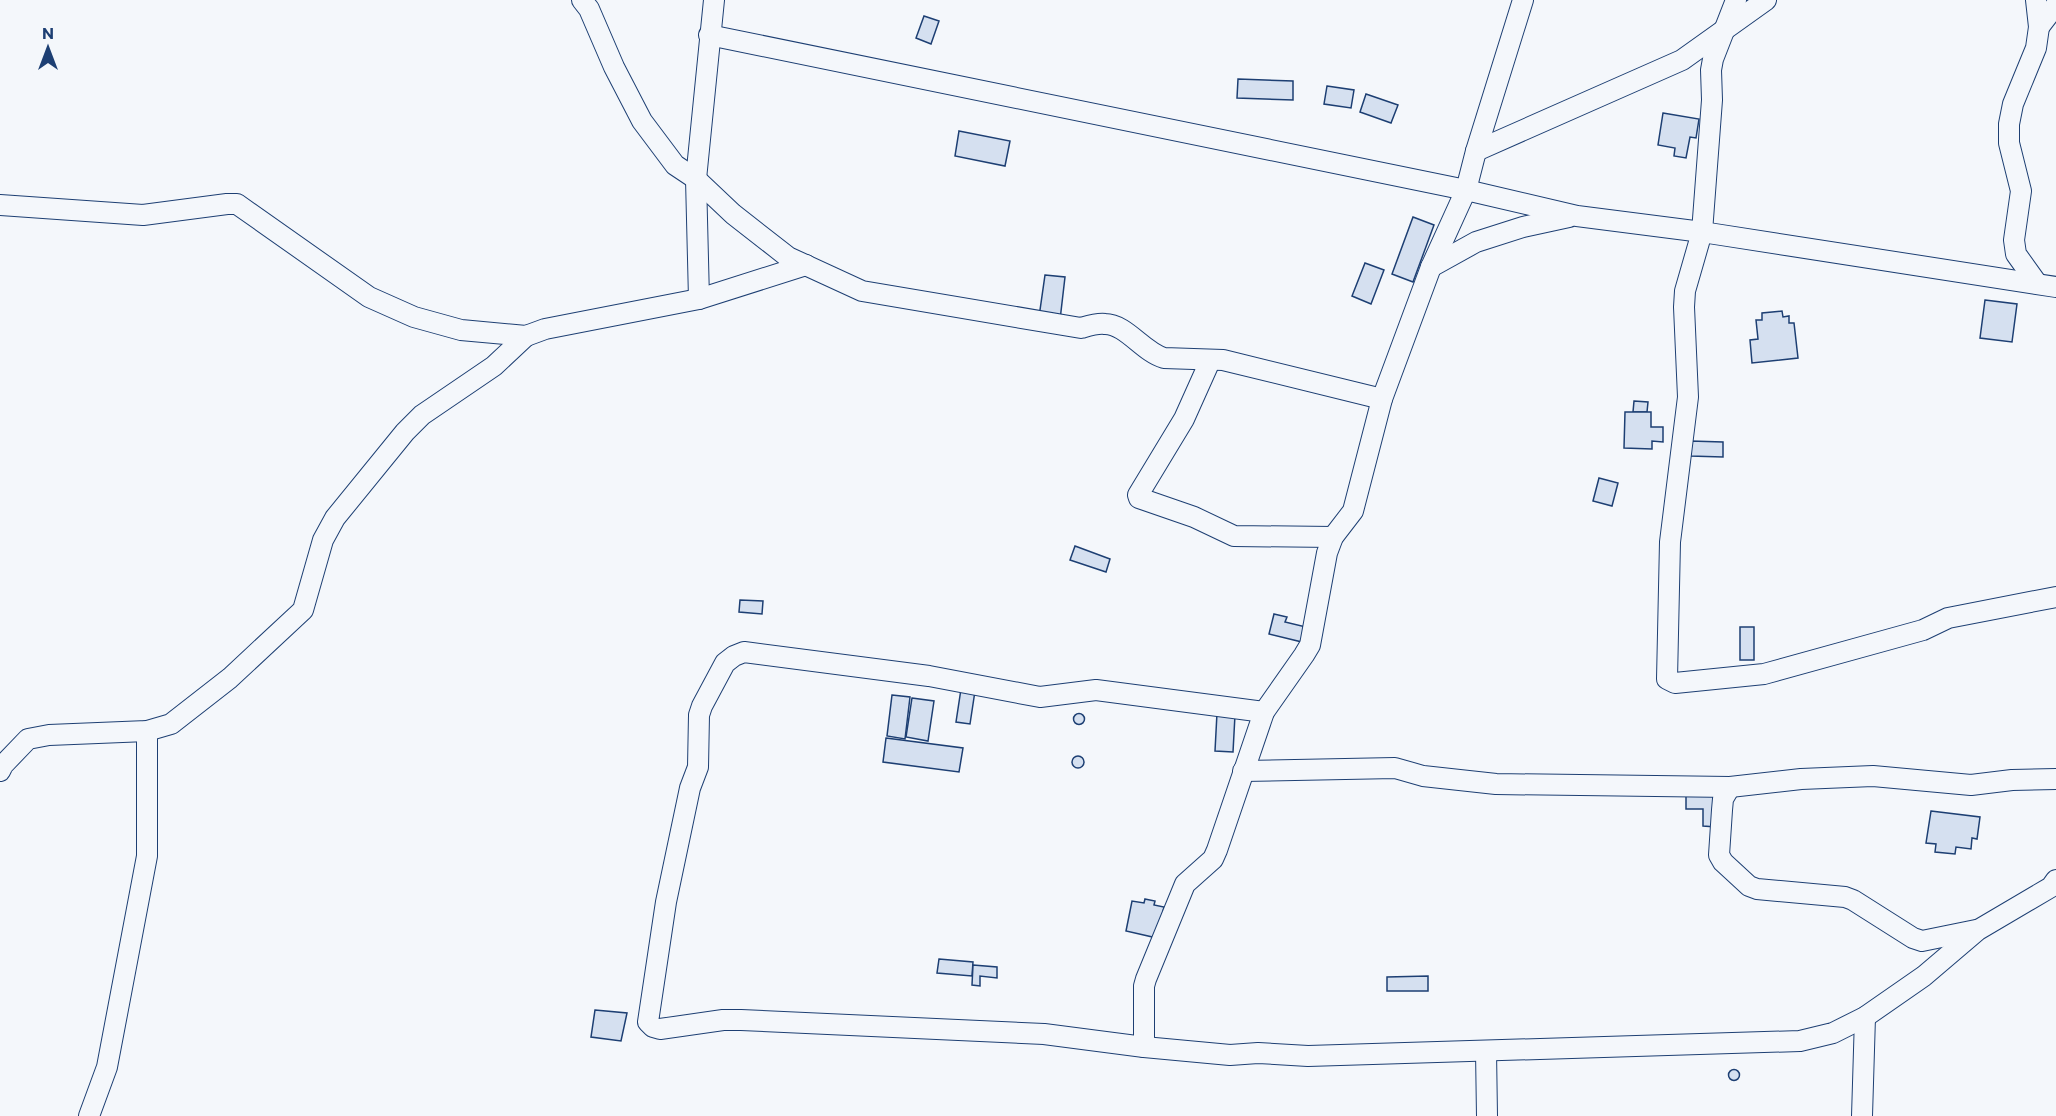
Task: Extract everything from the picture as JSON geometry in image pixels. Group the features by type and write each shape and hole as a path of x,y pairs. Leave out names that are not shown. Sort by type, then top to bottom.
{"street":[{"path":"582,0 589,9 614,67 642,121 675,165 696,179 733,214 788,257 806,266 862,291 1081,328 1104,323 1115,326 1155,356 1223,360 1382,399"},
{"path":"699,299 696,179 714,0"},
{"path":"1144,1047 1146,979 1185,884 1213,859 1264,712 1310,645 1327,553 1333,537 1353,511 1382,399 1431,267 1466,190 1523,0"},
{"path":"1736,0 1713,59 1711,70 1712,100 1702,232 1685,291 1688,397 1670,542 1667,679 1675,683 1764,674 1923,630 1948,618 2056,597"},
{"path":"1476,151 1682,60 1766,0"},
{"path":"2036,0 2039,27 2036,48 2013,104 2009,124 2009,143 2021,191 2014,240 2016,254 2036,282"},
{"path":"2039,27 2056,5"},
{"path":"710,35 1466,190 1577,216 1702,232 2056,286"},
{"path":"0,205 143,215 237,204 369,297 414,317 460,330 526,336"},
{"path":"1431,267 1476,242 1522,227 1577,216"},
{"path":"0,771 28,740 48,735 147,731 171,724 222,685 303,610 323,540 331,525 384,458 422,415 494,366 526,336 545,329 699,299 806,266"},
{"path":"1210,361 1184,418 1138,495 1139,498 1194,517 1234,536 1333,537"},
{"path":"1264,712 1096,690 1040,697 929,676 744,652 734,656 725,663 699,715 698,767 690,788 666,902 648,1022 660,1029 723,1020 1044,1034 1230,1055 1258,1053 1308,1056 1800,1041 1833,1033 1865,1017 1924,976 1978,930 2051,887 2056,880"},
{"path":"89,1116 107,1067 147,856 147,731"},
{"path":"1244,771 1395,768 1423,776 1496,784 1730,787 1801,779 1873,776 1971,785 2012,780 2056,779"},
{"path":"1730,787 1722,810 1719,855 1723,862 1749,886 1757,889 1845,897 1913,938 1922,940 1978,930"},
{"path":"1862,1116 1865,1017"},
{"path":"1486,1051 1487,1116"}],"building":[{"path":"924,16 939,21 931,44 916,38"},
{"path":"1238,79 1293,81 1293,100 1237,98"},
{"path":"1327,86 1354,90 1351,108 1324,104"},
{"path":"1366,94 1398,105 1391,123 1360,112"},
{"path":"1663,113 1699,119 1696,138 1690,137 1686,158 1674,156 1675,148 1658,145"},
{"path":"959,131 1010,141 1005,166 955,156"},
{"path":"1413,217 1434,225 1413,282 1392,274"},
{"path":"1365,263 1384,270 1371,304 1352,296"},
{"path":"1045,275 1065,277 1060,320 1039,317"},
{"path":"1985,300 2017,304 2012,342 1980,338"},
{"path":"1782,311 1783,317 1789,316 1789,323 1794,323 1798,358 1752,363 1750,340 1758,339 1756,320 1762,320 1762,313"},
{"path":"1634,401 1648,402 1647,412 1633,412"},
{"path":"1625,412 1651,412 1651,427 1663,427 1663,442 1652,441 1652,449 1624,448"},
{"path":"1690,441 1723,442 1723,457 1690,456"},
{"path":"1599,478 1618,483 1612,506 1593,501"},
{"path":"1075,546 1110,559 1106,572 1070,560"},
{"path":"740,600 763,601 762,614 739,612"},
{"path":"1274,614 1287,617 1285,622 1306,627 1302,642 1269,634"},
{"path":"1740,627 1754,627 1754,660 1740,660"},
{"path":"961,689 975,691 970,724 956,722"},
{"path":"892,695 910,697 905,739 887,736"},
{"path":"912,698 934,701 928,741 906,737"},
{"path":"1079,713 1085,719 1079,725 1073,719"},
{"path":"1217,713 1235,715 1233,752 1215,751"},
{"path":"886,738 963,748 959,772 883,762"},
{"path":"1078,756 1084,762 1078,768 1072,762"},
{"path":"1686,795 1717,795 1716,827 1703,826 1703,809 1686,809"},
{"path":"1931,811 1980,817 1977,839 1972,838 1971,849 1956,847 1955,854 1935,852 1936,844 1926,843"},
{"path":"1145,899 1155,901 1154,905 1164,907 1157,938 1126,931 1132,901 1144,903"},
{"path":"939,959 973,962 972,976 937,973"},
{"path":"973,965 997,967 997,978 980,976 980,986 972,985"},
{"path":"1428,976 1428,991 1387,991 1387,977"},
{"path":"595,1010 627,1013 621,1041 591,1037"},
{"path":"1734,1069 1740,1075 1734,1081 1728,1075"}]}
